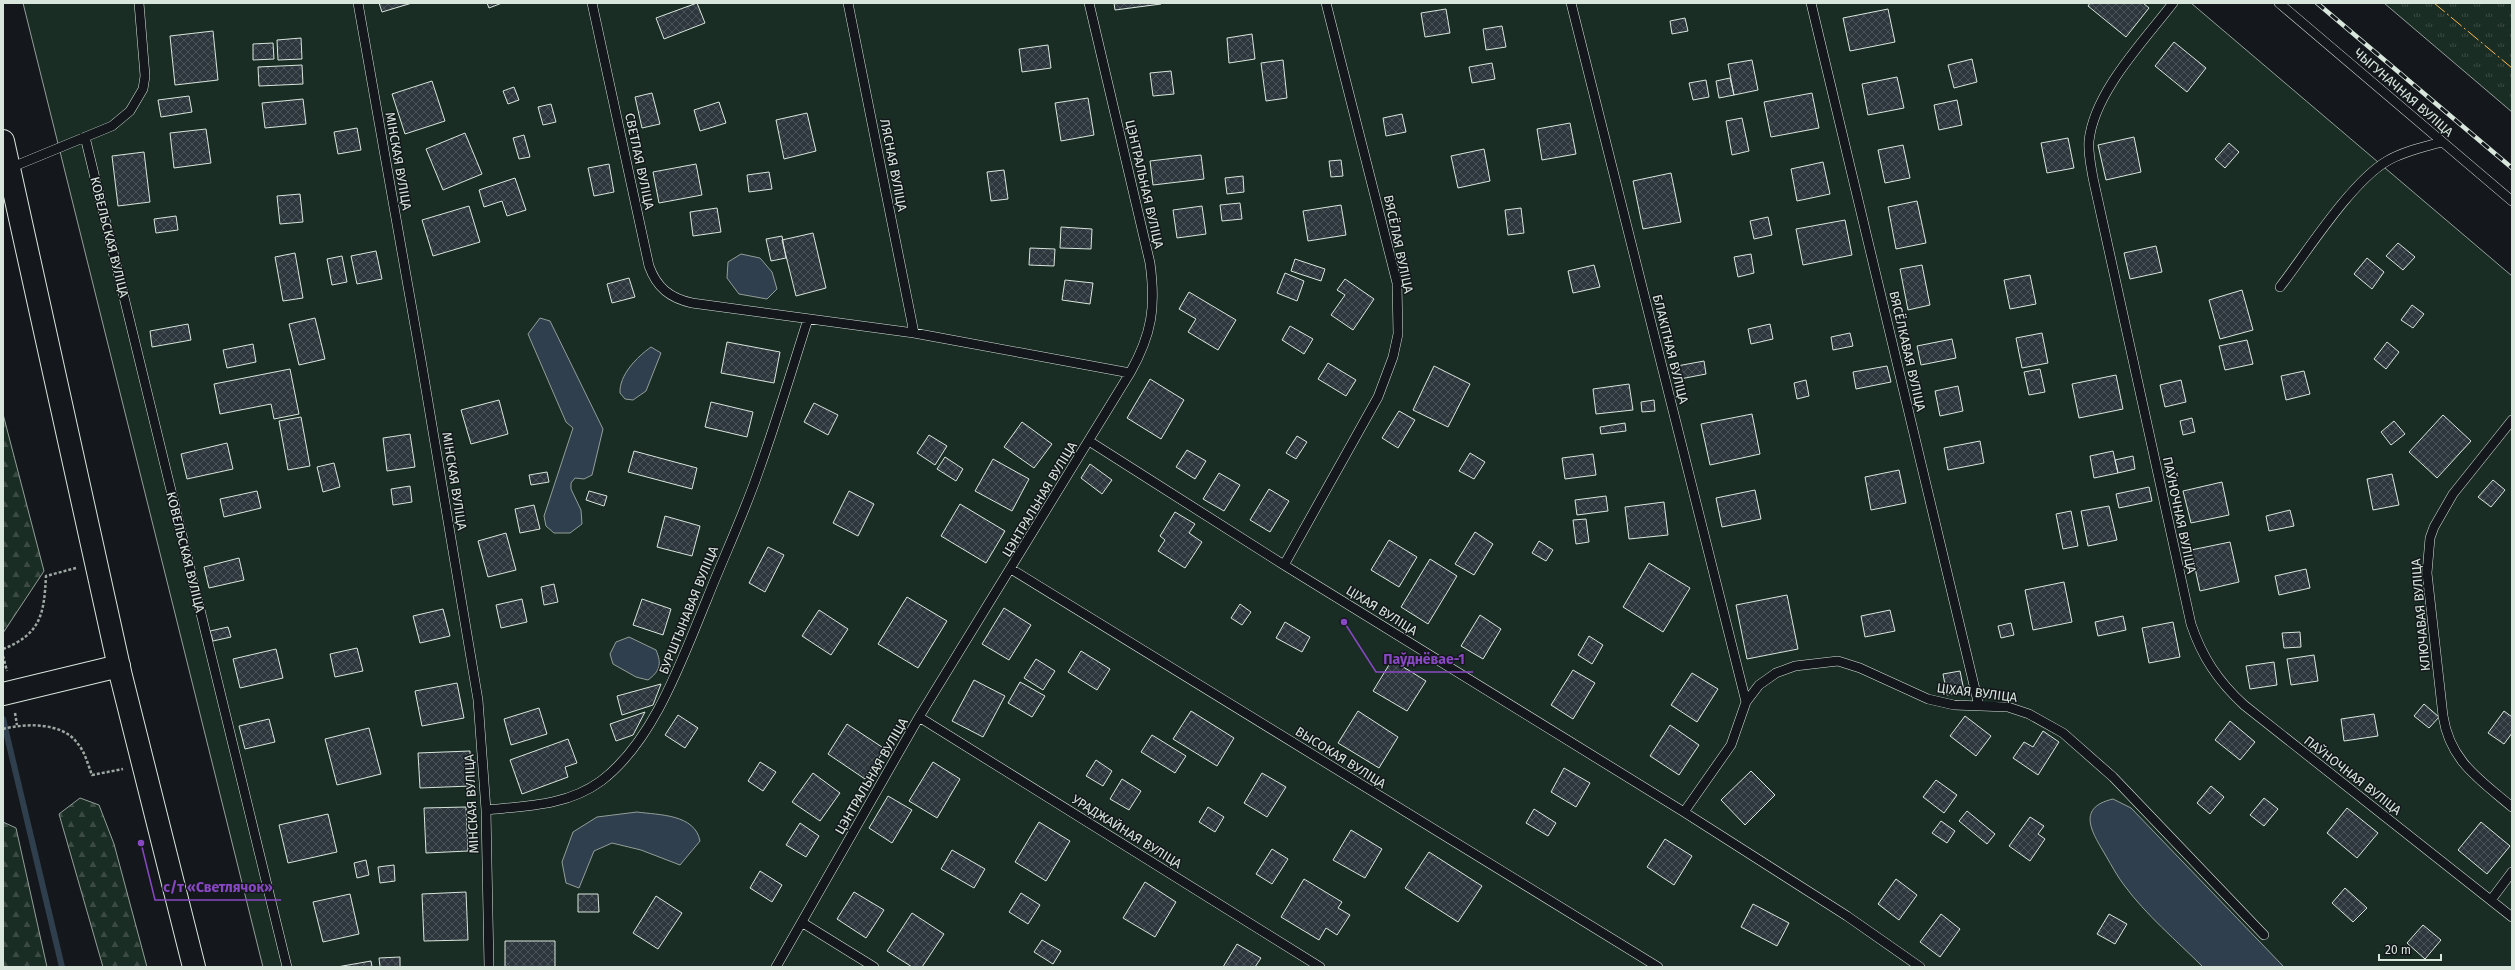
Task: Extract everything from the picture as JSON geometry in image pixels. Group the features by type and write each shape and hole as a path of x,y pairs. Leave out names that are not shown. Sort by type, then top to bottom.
{"main road":[{"path":"3,141 119,666 145,764 194,967"},
{"path":"3,694 119,666"}],"lane":[{"path":"10,168 85,137 121,120 130,111 143,89 146,63 139,3"},
{"name":"МІНСКАЯ ВУЛІЦА","path":"358,3 421,360 478,700 486,810 489,967"},
{"name":"СВЕТЛАЯ ВУЛІЦА","path":"592,3 649,266 658,285 665,292 692,303 914,333 1130,373"},
{"name":"ЛЯСНАЯ ВУЛІЦА","path":"848,3 914,333"},
{"name":"ЦЭНТРАЛЬНАЯ ВУЛІЦА","path":"776,967 919,717 1130,373 1149,333 1153,289 1145,237 1089,3"},
{"name":"ВЯСЁЛАЯ ВУЛІЦА","path":"1284,566 1378,397 1393,357 1398,334 1399,310 1394,270 1326,3"},
{"name":"БЛАКІТНАЯ ВУЛІЦА","path":"1570,3 1746,702"},
{"name":"ВЯСЁЛКАВАЯ ВУЛІЦА","path":"1811,3 1979,706"},
{"name":"ПАЎНОЧНАЯ ВУЛІЦА","path":"2173,3 2112,84 2093,123 2089,142 2093,178 2191,624 2198,645 2218,679 2244,705 2512,917"},
{"name":"ЧЫГУНАЧНАЯ ВУЛІЦА","path":"2279,3 2512,201"},
{"name":"КОВЕЛЬСКАЯ ВУЛІЦА","path":"85,137 287,967"},
{"path":"2280,287 2353,191 2373,171 2400,154 2442,142"},
{"name":"БУРШТЫНАВАЯ ВУЛІЦА","path":"486,810 547,803 566,799 585,791 602,780 617,765 646,728 671,687 759,471 808,319"},
{"name":"КЛЮЧАВАЯ ВУЛІЦА","path":"2512,420 2443,510 2430,538 2426,561 2443,716 2448,740 2467,768 2512,807"},
{"name":"ЦІХАЯ ВУЛІЦА","path":"1089,441 1284,566 1684,812 1847,916 1920,967"},
{"name":"ВЫСОКАЯ ВУЛІЦА","path":"1011,569 1658,967"},
{"name":"ЦІХАЯ ВУЛІЦА","path":"1684,812 1731,745 1746,702 1759,685 1776,673 1795,666 1829,661 1843,662 1860,668 1928,699 1954,705 2008,707 2029,714 2063,733 2080,746 2113,776 2264,935"},
{"name":"УРАДЖАЙНАЯ ВУЛІЦА","path":"919,717 1320,967"},
{"path":"2491,900 2512,872"},
{"path":"802,922 874,967"}],"path":[{"path":"3,649 22,641 37,625 45,597 46,576 96,562"},
{"path":"3,729 17,725 55,727 78,743 92,775 145,764"}],"green space":[{"path":"23,3 2191,3 2512,276 2512,967 263,967"},
{"path":"2384,3 2512,3 2512,112"},
{"path":"3,414 44,571 3,633"},
{"path":"80,798 99,805 114,844 147,967 103,967 59,814"},
{"path":"3,822 16,828 47,967 3,967"}],"water":[{"path":"741,254 760,258 772,272 777,289 767,299 739,294 727,278 728,262"},
{"path":"540,318 550,321 603,429 592,475 584,479 575,478 571,483 571,489 581,510 582,524 570,533 554,533 546,526 544,516 573,428 566,422 528,334"},
{"path":"651,347 661,353 646,391 633,400 625,399 620,393 622,380 635,361"},
{"path":"629,637 656,650 659,659 659,667 648,680 636,677 613,664 610,654 616,642"},
{"path":"2113,799 2131,808 2284,967 2203,967 2162,928 2121,882 2093,831 2090,823 2090,815 2101,803"},
{"path":"637,812 665,815 684,821 697,832 700,841 680,865 641,850 612,843 594,851 579,888 566,883 562,862 573,832 597,817"}],"building":[{"path":"379,3 412,3 382,12"},
{"path":"487,3 502,3 489,8"},
{"path":"697,3 705,23 664,39 656,18"},
{"path":"1114,3 1160,3 1161,4 1115,10"},
{"path":"2090,3 2143,3 2149,8 2126,37 2088,6"},
{"path":"1446,9 1450,33 1425,37 1421,13"},
{"path":"1888,9 1895,42 1850,51 1843,18"},
{"path":"1685,18 1688,31 1672,34 1670,21"},
{"path":"1502,26 1506,47 1486,50 1483,29"},
{"path":"213,31 218,80 175,85 170,36"},
{"path":"1252,34 1255,59 1229,63 1227,38"},
{"path":"301,38 302,59 278,60 277,40"},
{"path":"2174,42 2206,68 2187,92 2155,66"},
{"path":"273,43 274,59 253,60 253,44"},
{"path":"1048,45 1051,68 1022,72 1019,49"},
{"path":"1972,59 1977,82 1954,88 1948,65"},
{"path":"1283,60 1287,98 1266,101 1261,63"},
{"path":"1752,60 1758,90 1734,95 1728,64"},
{"path":"1492,63 1495,79 1472,83 1469,67"},
{"path":"302,65 303,84 259,86 258,67"},
{"path":"1171,71 1174,94 1153,96 1150,73"},
{"path":"1897,77 1904,108 1868,115 1862,84"},
{"path":"1730,78 1734,95 1719,98 1716,81"},
{"path":"1706,80 1709,97 1693,100 1689,83"},
{"path":"432,81 445,121 405,134 392,94"},
{"path":"514,87 519,100 508,104 503,91"},
{"path":"652,93 660,124 642,128 635,97"},
{"path":"1812,93 1819,128 1771,137 1764,102"},
{"path":"189,96 192,112 161,117 158,100"},
{"path":"1088,98 1094,135 1061,141 1055,103"},
{"path":"303,99 306,124 265,128 262,103"},
{"path":"1957,100 1962,125 1939,130 1934,105"},
{"path":"719,102 726,123 700,131 694,110"},
{"path":"551,104 556,122 543,125 538,107"},
{"path":"807,113 816,151 784,159 776,120"},
{"path":"1402,114 1406,132 1386,136 1383,118"},
{"path":"1742,118 1749,151 1732,155 1726,121"},
{"path":"1570,123 1576,154 1542,160 1537,129"},
{"path":"357,128 361,150 338,154 334,132"},
{"path":"206,129 211,163 174,168 170,133"},
{"path":"465,133 482,174 443,190 426,149"},
{"path":"524,135 530,157 519,159 513,138"},
{"path":"2134,137 2141,172 2106,180 2098,145"},
{"path":"2068,138 2074,168 2047,173 2041,143"},
{"path":"2229,143 2239,152 2225,168 2215,159"},
{"path":"1903,145 1910,178 1885,183 1878,150"},
{"path":"1484,149 1490,181 1458,188 1451,156"},
{"path":"144,152 150,202 118,206 112,156"},
{"path":"1201,155 1204,179 1153,185 1150,161"},
{"path":"1341,160 1343,176 1331,177 1329,161"},
{"path":"1823,162 1830,194 1797,201 1791,169"},
{"path":"609,164 614,192 594,196 588,168"},
{"path":"696,164 702,195 659,203 653,172"},
{"path":"1004,170 1008,199 991,201 987,172"},
{"path":"769,172 772,189 749,192 747,175"},
{"path":"1671,173 1681,222 1643,229 1633,181"},
{"path":"1243,176 1244,192 1227,194 1225,178"},
{"path":"515,178 526,210 507,216 502,201 484,207 479,190"},
{"path":"300,194 303,222 280,224 277,196"},
{"path":"1917,201 1926,243 1896,249 1888,207"},
{"path":"1240,203 1242,219 1222,221 1220,205"},
{"path":"1341,205 1346,235 1308,241 1303,211"},
{"path":"469,206 480,242 433,256 422,220"},
{"path":"1202,206 1206,234 1177,238 1173,210"},
{"path":"717,208 721,232 693,236 690,212"},
{"path":"1521,208 1524,233 1508,235 1505,210"},
{"path":"176,216 178,230 156,233 154,219"},
{"path":"1768,217 1772,235 1754,239 1750,221"},
{"path":"1845,220 1852,255 1803,265 1796,229"},
{"path":"1061,227 1092,229 1091,249 1060,248"},
{"path":"813,233 826,288 796,296 782,240"},
{"path":"782,236 786,258 771,261 766,239"},
{"path":"2398,243 2415,257 2403,270 2386,256"},
{"path":"2156,246 2162,272 2130,279 2124,253"},
{"path":"1030,248 1055,249 1054,266 1029,265"},
{"path":"376,251 382,279 357,284 351,256"},
{"path":"295,253 303,298 283,301 275,257"},
{"path":"1751,254 1754,273 1738,277 1734,257"},
{"path":"342,256 347,282 332,285 327,259"},
{"path":"2367,258 2384,272 2372,289 2354,274"},
{"path":"1295,259 1325,269 1321,281 1291,271"},
{"path":"1594,265 1600,287 1573,293 1568,271"},
{"path":"1922,265 1930,305 1908,310 1900,269"},
{"path":"1285,273 1304,281 1297,301 1277,293"},
{"path":"2030,275 2036,304 2010,309 2004,280"},
{"path":"629,278 635,297 612,303 607,284"},
{"path":"1345,279 1374,299 1353,330 1331,315 1345,295 1337,290"},
{"path":"1065,280 1093,283 1090,304 1062,300"},
{"path":"2242,290 2253,330 2220,339 2209,300"},
{"path":"1189,292 1236,320 1218,350 1188,332 1196,319 1179,309"},
{"path":"2412,305 2424,314 2413,328 2401,320"},
{"path":"315,318 325,359 299,365 289,324"},
{"path":"188,324 191,340 152,347 150,331"},
{"path":"1770,324 1773,339 1751,344 1748,329"},
{"path":"1290,326 1313,339 1304,354 1282,340"},
{"path":"1850,333 1853,346 1833,350 1831,337"},
{"path":"2042,333 2048,363 2022,368 2016,338"},
{"path":"1952,339 1956,358 1921,365 1917,346"},
{"path":"2247,340 2253,364 2225,370 2219,346"},
{"path":"727,342 780,352 774,383 721,373"},
{"path":"2387,342 2399,352 2386,369 2374,359"},
{"path":"253,344 256,362 227,368 223,350"},
{"path":"1704,361 1706,374 1680,379 1677,366"},
{"path":"1328,363 1356,380 1346,396 1318,379"},
{"path":"1434,366 1470,384 1448,427 1413,410"},
{"path":"1887,366 1891,382 1856,389 1853,372"},
{"path":"290,369 299,414 274,419 271,404 220,414 214,384"},
{"path":"2040,369 2045,392 2029,395 2024,372"},
{"path":"2304,371 2310,394 2286,400 2281,376"},
{"path":"2116,375 2123,409 2079,418 2072,384"},
{"path":"1150,379 1184,400 1161,439 1127,418"},
{"path":"1806,380 1809,396 1797,399 1794,383"},
{"path":"2181,380 2186,402 2165,407 2160,385"},
{"path":"1629,384 1633,410 1596,414 1593,389"},
{"path":"1958,386 1963,411 1940,416 1935,391"},
{"path":"499,400 508,434 471,444 461,410"},
{"path":"1654,400 1655,411 1642,412 1641,402"},
{"path":"711,402 753,412 747,437 705,427"},
{"path":"814,403 838,415 828,435 804,422"},
{"path":"1399,411 1415,420 1398,448 1382,438"},
{"path":"1752,414 1760,454 1710,465 1701,424"},
{"path":"2443,415 2471,441 2437,478 2409,452"},
{"path":"301,417 310,466 288,470 279,421"},
{"path":"2192,418 2195,432 2183,435 2180,421"},
{"path":"2394,421 2405,434 2391,445 2381,432"},
{"path":"1022,422 1052,444 1034,468 1004,447"},
{"path":"1625,423 1626,431 1601,434 1600,427"},
{"path":"410,434 415,467 387,471 383,438"},
{"path":"929,435 947,446 935,465 917,453"},
{"path":"1297,436 1307,442 1296,459 1286,453"},
{"path":"1980,441 1984,463 1948,470 1944,448"},
{"path":"227,443 233,469 187,479 181,454"},
{"path":"1187,450 1206,461 1195,479 1176,467"},
{"path":"634,451 697,468 692,489 628,472"},
{"path":"2113,451 2118,473 2094,478 2090,456"},
{"path":"1470,453 1485,462 1474,479 1459,471"},
{"path":"1593,454 1596,475 1565,479 1562,458"},
{"path":"2133,456 2135,469 2118,473 2115,460"},
{"path":"945,457 963,469 956,481 937,469"},
{"path":"993,459 1029,479 1012,511 975,491"},
{"path":"334,463 340,487 323,492 317,467"},
{"path":"1090,464 1112,480 1102,494 1081,478"},
{"path":"1899,470 1906,503 1871,510 1865,477"},
{"path":"547,472 549,482 531,485 529,475"},
{"path":"1219,473 1240,485 1224,511 1203,499"},
{"path":"2392,474 2399,505 2373,510 2367,479"},
{"path":"2493,480 2505,490 2491,507 2478,497"},
{"path":"2222,482 2229,515 2191,523 2183,491"},
{"path":"410,486 412,502 393,505 391,489"},
{"path":"2149,487 2152,501 2119,508 2116,494"},
{"path":"1269,489 1289,501 1270,532 1250,520"},
{"path":"1755,490 1761,519 1722,527 1716,498"},
{"path":"257,491 261,508 224,517 220,499"},
{"path":"589,491 607,496 604,506 586,500"},
{"path":"849,491 874,504 858,536 833,523"},
{"path":"1606,496 1608,511 1577,515 1575,500"},
{"path":"1664,502 1668,535 1629,539 1625,507"},
{"path":"960,504 1005,531 986,563 941,536"},
{"path":"534,505 540,529 520,533 515,509"},
{"path":"2109,506 2117,540 2088,546 2081,511"},
{"path":"2290,510 2294,526 2269,531 2266,516"},
{"path":"2071,511 2078,546 2063,549 2056,514"},
{"path":"1175,512 1195,524 1189,533 1202,542 1185,568 1158,551 1165,540 1160,536"},
{"path":"665,516 700,526 692,556 657,547"},
{"path":"1586,519 1589,542 1576,544 1573,520"},
{"path":"1475,532 1493,544 1474,575 1455,564"},
{"path":"506,533 516,570 488,577 478,541"},
{"path":"1389,540 1417,557 1399,587 1371,570"},
{"path":"1539,541 1553,550 1546,561 1532,553"},
{"path":"2230,542 2239,582 2200,591 2191,550"},
{"path":"768,547 784,555 765,592 749,583"},
{"path":"239,558 244,580 209,588 204,567"},
{"path":"1430,559 1457,576 1428,624 1401,607"},
{"path":"1649,563 1690,588 1663,632 1623,607"},
{"path":"2306,569 2310,588 2279,595 2275,576"},
{"path":"2064,582 2072,622 2033,630 2025,590"},
{"path":"554,584 558,602 544,605 541,587"},
{"path":"1787,595 1798,649 1747,659 1736,605"},
{"path":"907,597 947,621 918,668 878,644"},
{"path":"522,599 527,622 501,628 496,605"},
{"path":"642,599 671,609 663,635 633,625"},
{"path":"1240,604 1251,612 1242,625 1231,618"},
{"path":"1004,608 1031,625 1009,660 982,644"},
{"path":"443,609 450,636 420,643 413,616"},
{"path":"819,610 848,629 831,655 802,636"},
{"path":"1890,610 1895,631 1865,637 1861,616"},
{"path":"1480,615 1501,629 1483,659 1461,646"},
{"path":"2123,616 2126,630 2098,636 2095,622"},
{"path":"1285,622 1310,637 1302,652 1276,638"},
{"path":"2173,622 2180,657 2149,663 2142,628"},
{"path":"2011,623 2014,635 2001,638 1998,626"},
{"path":"228,627 231,637 213,641 210,631"},
{"path":"2300,632 2301,647 2284,648 2282,633"},
{"path":"1589,636 1603,645 1592,664 1578,655"},
{"path":"357,648 363,671 335,677 330,654"},
{"path":"276,649 283,678 240,688 233,659"},
{"path":"1081,651 1110,669 1097,690 1068,672"},
{"path":"2314,655 2318,681 2291,685 2287,659"},
{"path":"1036,659 1055,671 1043,690 1024,678"},
{"path":"1392,660 1426,681 1407,711 1373,691"},
{"path":"2274,662 2277,685 2250,689 2246,666"},
{"path":"1573,670 1595,683 1573,719 1551,705"},
{"path":"1960,671 1964,691 1947,695 1943,674"},
{"path":"1692,673 1718,689 1697,722 1671,705"},
{"path":"974,680 1005,696 983,737 952,721"},
{"path":"1020,682 1045,696 1032,717 1008,703"},
{"path":"457,683 464,718 422,726 415,691"},
{"path":"661,684 653,705 622,715 617,696"},
{"path":"2424,704 2439,717 2429,728 2414,716"},
{"path":"539,708 547,734 511,745 504,719"},
{"path":"1191,711 1234,738 1217,766 1173,739"},
{"path":"1358,711 1398,737 1379,768 1338,743"},
{"path":"2504,711 2512,717 2512,733 2504,744 2488,733"},
{"path":"645,712 633,735 616,741 610,724"},
{"path":"2374,714 2378,736 2344,741 2341,719"},
{"path":"678,715 698,728 685,748 665,735"},
{"path":"1965,716 1991,736 1976,756 1950,736"},
{"path":"269,719 275,742 245,749 239,726"},
{"path":"2230,721 2255,742 2240,760 2215,740"},
{"path":"847,724 885,749 865,779 828,754"},
{"path":"1670,725 1699,745 1679,775 1650,756"},
{"path":"369,728 381,774 337,785 325,739"},
{"path":"2043,731 2059,742 2038,775 2013,758 2024,742 2033,747"},
{"path":"1152,735 1186,756 1175,773 1141,752"},
{"path":"568,739 577,763 565,767 568,777 522,794 510,760"},
{"path":"470,751 471,786 420,788 418,753"},
{"path":"1096,760 1112,771 1103,786 1086,776"},
{"path":"760,762 776,772 763,791 748,781"},
{"path":"933,762 960,779 937,818 909,801"},
{"path":"1564,768 1590,783 1576,807 1551,792"},
{"path":"1751,771 1775,795 1745,825 1721,800"},
{"path":"813,773 840,793 820,821 792,802"},
{"path":"1262,773 1286,787 1267,817 1244,803"},
{"path":"1122,779 1141,791 1129,810 1110,799"},
{"path":"1936,780 1957,795 1944,813 1923,797"},
{"path":"2211,786 2224,797 2210,814 2197,803"},
{"path":"888,796 912,810 892,843 869,828"},
{"path":"2264,798 2278,809 2264,826 2250,815"},
{"path":"466,807 468,851 426,853 424,808"},
{"path":"1208,807 1224,817 1215,832 1199,822"},
{"path":"2347,808 2378,833 2357,858 2327,833"},
{"path":"1534,809 1556,823 1548,836 1526,823"},
{"path":"1967,811 1995,834 1987,844 1959,821"},
{"path":"328,814 337,852 288,863 279,825"},
{"path":"2030,817 2044,826 2038,834 2045,839 2030,861 2009,846"},
{"path":"1941,821 1955,831 1947,843 1932,833"},
{"path":"1039,822 1070,841 1046,881 1015,862"},
{"path":"2481,822 2510,846 2487,874 2458,850"},
{"path":"800,823 819,836 806,857 786,845"},
{"path":"1351,830 1382,849 1365,878 1333,860"},
{"path":"1665,839 1692,856 1674,885 1647,867"},
{"path":"1272,849 1288,859 1272,884 1256,874"},
{"path":"952,850 985,869 974,888 941,869"},
{"path":"1429,852 1482,886 1458,922 1405,888"},
{"path":"366,860 369,875 357,878 354,863"},
{"path":"394,865 395,881 380,883 378,867"},
{"path":"760,871 782,885 772,902 750,888"},
{"path":"1304,879 1342,902 1338,908 1350,915 1337,935 1326,928 1319,940 1281,917"},
{"path":"1896,879 1917,895 1899,920 1878,904"},
{"path":"1145,882 1176,902 1155,937 1123,918"},
{"path":"2345,888 2367,908 2353,922 2332,903"},
{"path":"466,892 468,940 424,941 422,894"},
{"path":"854,892 884,910 866,938 837,919"},
{"path":"1021,893 1040,905 1028,924 1009,912"},
{"path":"350,894 359,934 323,942 313,902"},
{"path":"578,894 598,894 599,912 578,912"},
{"path":"656,896 682,913 658,949 633,933"},
{"path":"1753,904 1789,923 1777,946 1741,927"},
{"path":"912,913 944,934 922,967 912,967 887,951"},
{"path":"1941,914 1960,929 1940,957 1920,942"},
{"path":"2109,914 2127,924 2115,944 2097,934"},
{"path":"2423,925 2441,940 2425,959 2407,943"},
{"path":"1042,940 1061,951 1053,964 1034,952"},
{"path":"505,941 555,941 555,967 505,967"},
{"path":"1237,944 1261,958 1255,967 1223,967"},
{"path":"400,957 400,967 380,967 379,958"},
{"path":"371,961 372,967 337,967"}],"waterway":[{"path":"3,719 62,967"}],"railway":[{"path":"2317,3 2512,168"}],"power":[{"path":"2434,3 2512,68"}],"place":[{"name":"Паўднёвае-1","path":"1344,622"},
{"name":"с/т «Светлячок»","path":"141,843"}]}
